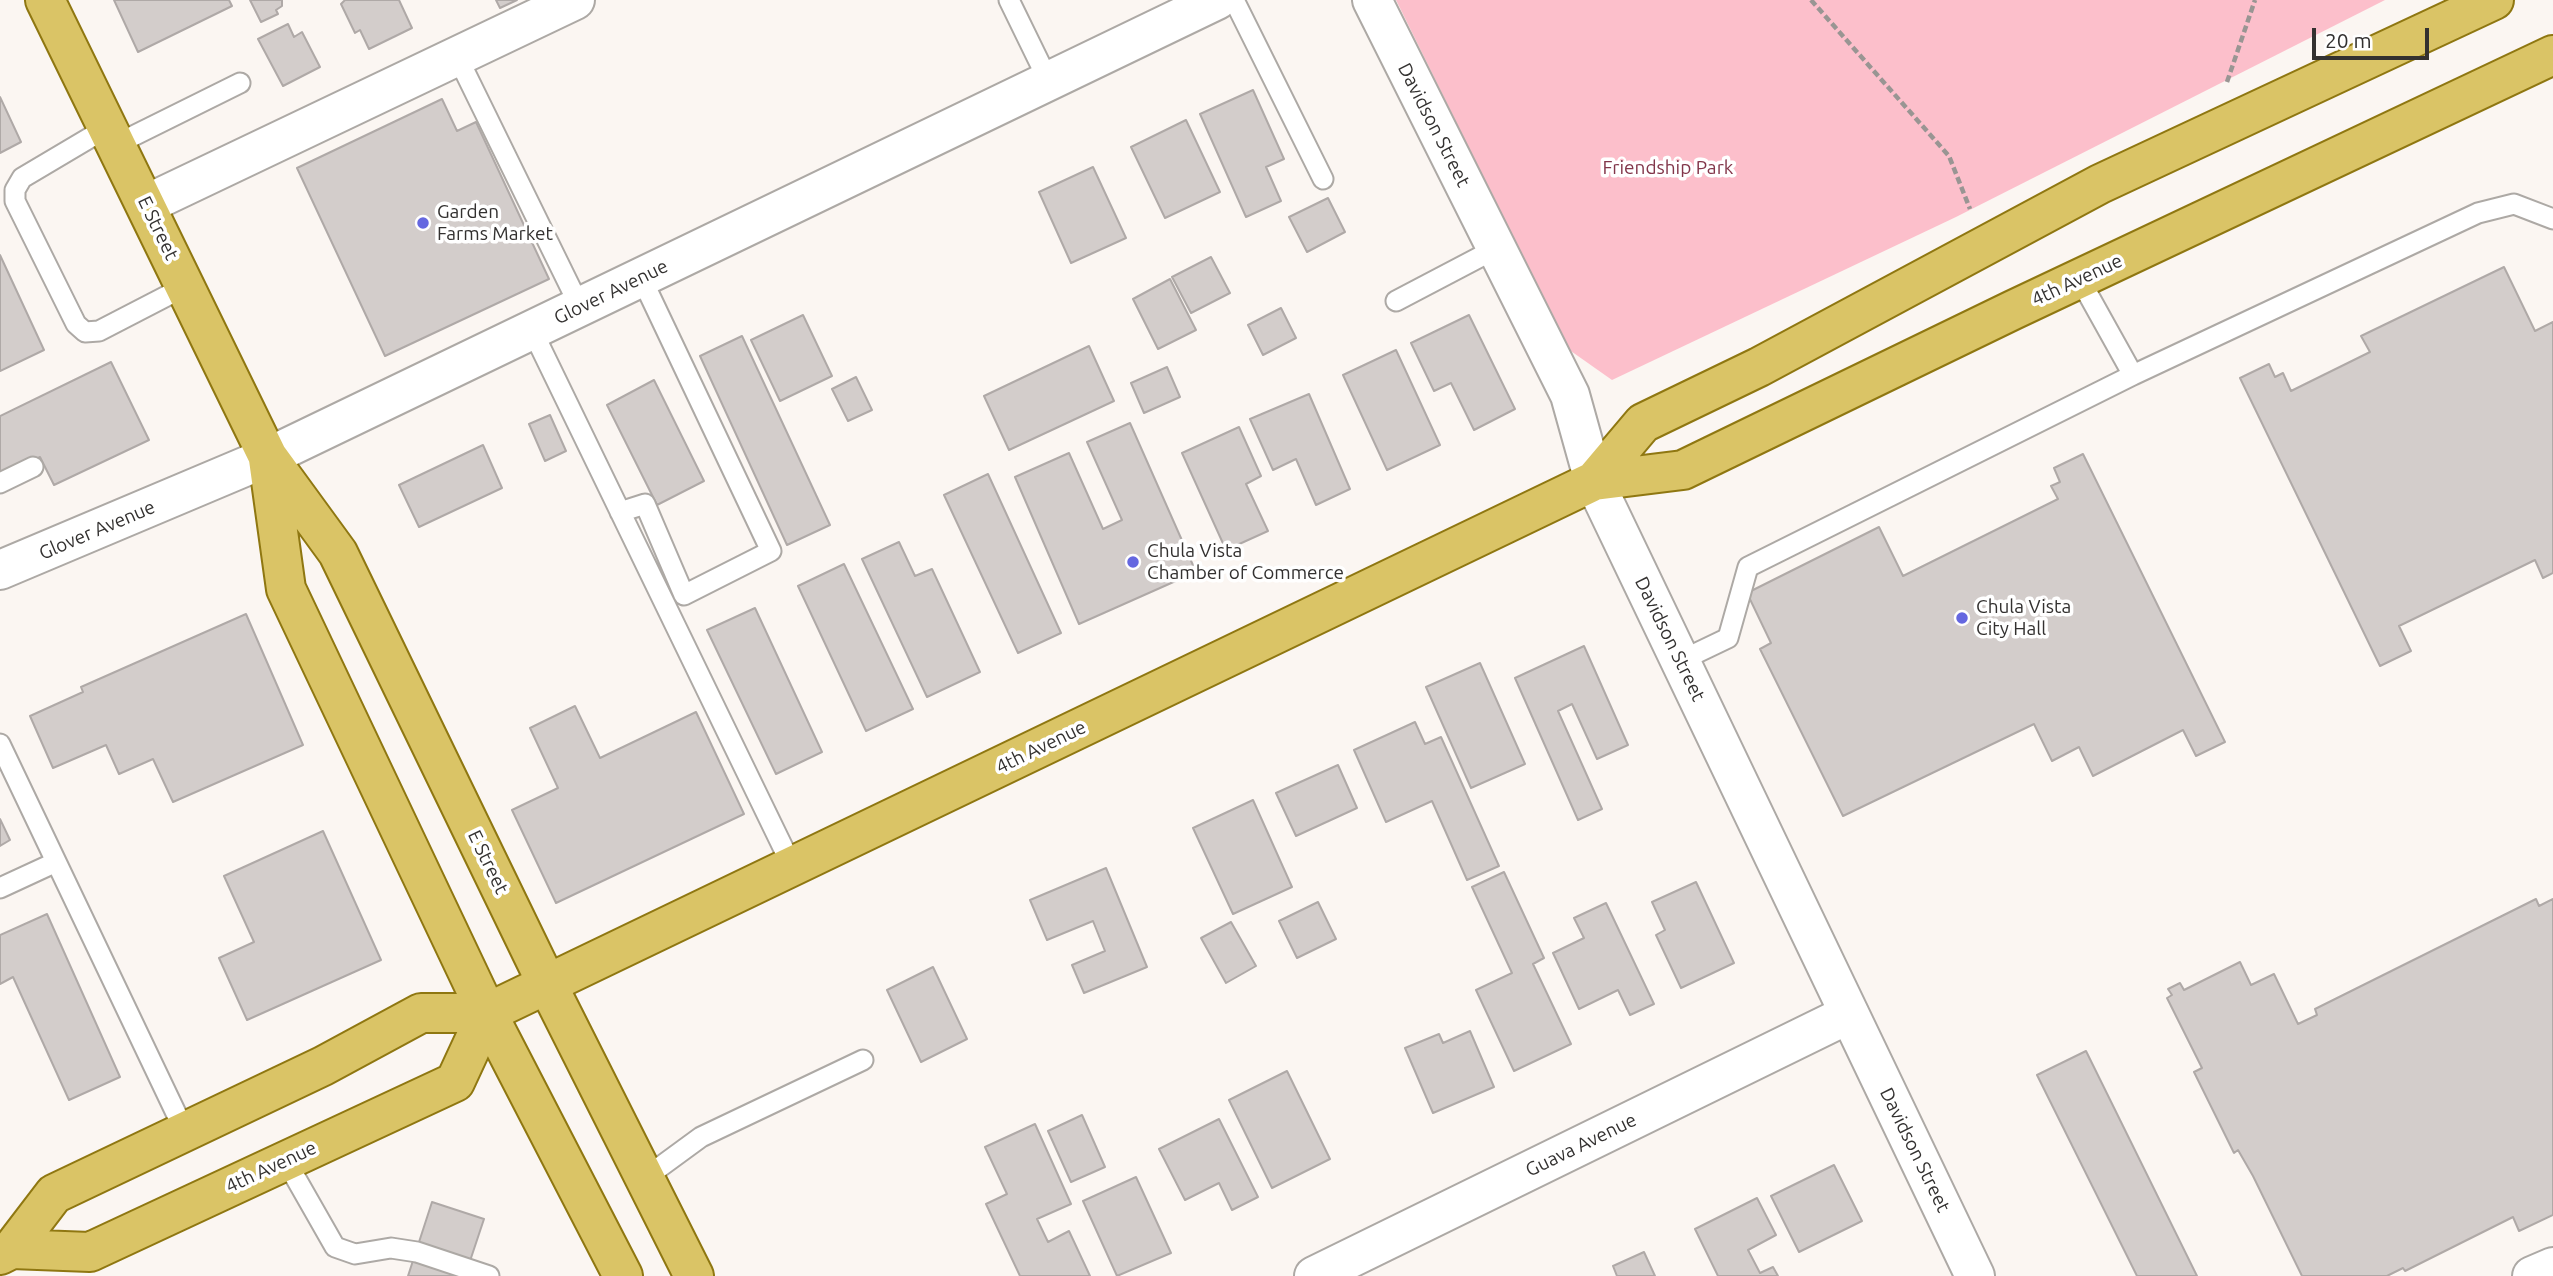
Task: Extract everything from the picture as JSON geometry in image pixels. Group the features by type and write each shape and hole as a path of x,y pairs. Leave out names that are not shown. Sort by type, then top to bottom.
{"main road":[{"name":"E Street","path":"45,0 147,204 268,457 338,553 547,984 694,1276"},
{"name":"4th Avenue","path":"1594,481 1643,423 1759,367 2100,184 2494,0"},
{"name":"4th Avenue","path":"6,1252 54,1194 323,1066 421,1013 486,1013 1594,481 1683,470 2079,278 2553,55"},
{"name":"E Street","path":"268,457 286,589 486,1013 623,1276"},
{"name":"4th Avenue","path":"6,1252 90,1252 454,1082 486,1013"}],"street":[{"path":"147,204 575,0"},
{"name":"Glover Avenue","path":"0,570 268,457 1217,0"},
{"name":"Davidson Street","path":"1372,0 1570,395 1594,481 1975,1276"},
{"name":"Guava Avenue","path":"1314,1276 1849,1014"},
{"path":"2532,1276 2553,1266"}],"lane":[{"path":"1009,0 1048,80"},
{"path":"1234,0 1323,179"},
{"path":"457,57 580,307"},
{"path":"186,286 99,331 85,332 76,324 15,201 15,190 22,178 240,82"},
{"path":"1681,661 1728,638 1748,567 2133,375 2478,213 2514,204 2553,219"},
{"path":"1396,301 1497,248"},
{"path":"620,512 645,504 684,595 771,551 641,277"},
{"path":"2079,278 2133,375"},
{"path":"532,330 792,866"},
{"path":"0,483 33,467"},
{"path":"0,744 54,863 185,1132"},
{"path":"0,888 54,863"},
{"path":"645,1178 701,1137 863,1060"},
{"path":"286,1161 335,1247 355,1254 391,1248 417,1252 489,1276"}],"path":[{"path":"1811,0 1949,156 1970,210"},
{"path":"2227,83 2255,0"}],"green space":[{"name":"Friendship Park","path":"1396,0 2385,0 1956,217 1612,380 1568,349"}],"building":[{"path":"114,0 229,0 232,6 138,52"},
{"path":"250,0 282,0 282,6 276,10 278,14 261,22"},
{"path":"345,0 399,0 412,28 369,49 360,30 355,33 341,4"},
{"path":"496,0 517,0 500,8"},
{"path":"288,24 294,37 302,32 320,67 283,86 258,39"},
{"path":"1253,90 1284,159 1266,167 1281,201 1246,217 1200,114"},
{"path":"0,97 21,142 0,153"},
{"name":"Garden Farms Market","path":"442,99 457,131 476,122 549,279 385,356 297,168"},
{"path":"1186,120 1220,192 1165,218 1131,147"},
{"path":"1093,167 1126,238 1071,263 1039,192"},
{"path":"1328,198 1345,232 1307,252 1289,217"},
{"path":"0,255 44,350 0,371"},
{"path":"1211,257 1230,293 1191,313 1172,277"},
{"path":"2504,267 2535,331 2553,322 2553,573 2543,578 2535,560 2399,626 2411,651 2380,666 2240,378 2269,364 2275,377 2283,373 2291,391 2370,352 2361,336"},
{"path":"1170,279 1196,330 1158,349 1133,299"},
{"path":"1281,308 1296,338 1263,355 1248,325"},
{"path":"803,315 832,376 780,401 751,340"},
{"path":"1469,315 1515,409 1474,430 1451,383 1434,391 1411,343"},
{"path":"742,336 830,525 787,545 700,356"},
{"path":"1089,346 1114,401 1009,450 984,396"},
{"path":"1396,350 1440,445 1387,470 1343,375"},
{"path":"111,362 149,440 54,485 40,457 0,476 0,416"},
{"path":"1167,367 1180,397 1144,413 1131,383"},
{"path":"856,377 872,410 848,421 832,389"},
{"path":"654,380 704,481 657,505 607,405"},
{"path":"1309,394 1350,489 1316,505 1296,459 1273,470 1250,419"},
{"path":"550,415 566,451 545,461 529,424"},
{"path":"1130,423 1196,572 1079,624 1015,477 1069,453 1103,529 1122,520 1087,442"},
{"path":"1239,427 1261,476 1246,484 1268,531 1226,550 1182,453"},
{"path":"483,445 502,488 419,527 399,485"},
{"name":"Chula Vista City Hall","path":"2083,454 2225,742 2196,756 2183,730 2093,776 2079,747 2052,761 2034,724 1843,816 1760,649 1771,643 1747,593 1879,527 1903,576 2058,499 2051,486 2060,482 2054,468"},
{"path":"988,474 1061,633 1018,653 944,495"},
{"path":"899,542 915,576 932,569 980,672 927,697 862,559"},
{"path":"844,564 913,709 866,731 798,586"},
{"path":"755,608 822,752 776,774 707,630"},
{"path":"246,614 303,745 173,802 153,759 119,774 106,745 53,768 30,716 83,692 81,687"},
{"path":"1584,646 1628,745 1597,759 1572,704 1558,711 1602,809 1578,820 1515,678"},
{"path":"1480,663 1525,764 1471,788 1426,687"},
{"path":"575,706 600,758 696,712 744,814 556,903 512,810 558,788 530,728"},
{"path":"1415,722 1425,744 1441,737 1499,866 1467,880 1432,801 1386,822 1354,750"},
{"path":"1338,765 1357,808 1296,836 1276,793"},
{"path":"1253,800 1292,887 1233,914 1193,828"},
{"path":"0,819 10,840 0,846"},
{"path":"323,831 381,960 247,1020 219,958 254,942 224,876"},
{"path":"1106,868 1147,967 1084,993 1072,965 1105,951 1093,921 1047,940 1030,900"},
{"path":"1504,872 1544,958 1533,964 1571,1044 1514,1071 1476,990 1512,973 1472,887"},
{"path":"1696,882 1734,963 1681,988 1656,935 1665,930 1652,902"},
{"path":"2536,899 2539,906 2553,899 2553,1215 2519,1231 2513,1217 2405,1271 2403,1268 2387,1276 2302,1276 2253,1176 2238,1150 2234,1153 2194,1072 2202,1068 2167,998 2172,995 2168,989 2180,983 2184,990 2240,962 2251,985 2274,974 2298,1024 2317,1015 2315,1009"},
{"path":"1318,902 1336,939 1297,958 1279,921"},
{"path":"1606,903 1654,1004 1630,1015 1618,990 1579,1009 1553,953 1584,938 1574,918"},
{"path":"47,914 120,1077 69,1100 13,977 0,984 0,935"},
{"path":"1231,922 1256,966 1226,983 1201,938"},
{"path":"933,967 967,1039 921,1062 887,990"},
{"path":"1470,1031 1494,1087 1433,1113 1405,1048 1439,1034 1443,1043"},
{"path":"2086,1051 2197,1276 2137,1276 2037,1075"},
{"path":"1287,1071 1330,1159 1272,1188 1229,1100"},
{"path":"1082,1115 1105,1167 1071,1182 1048,1131"},
{"path":"1219,1119 1258,1197 1232,1210 1219,1183 1185,1200 1159,1149"},
{"path":"1035,1124 1071,1204 1037,1219 1048,1242 1069,1231 1090,1276 1020,1276 986,1204 1007,1194 985,1147"},
{"path":"1834,1165 1862,1221 1799,1252 1771,1196"},
{"path":"1136,1177 1171,1253 1117,1276 1083,1201"},
{"path":"1757,1198 1776,1235 1748,1250 1760,1273 1773,1267 1778,1276 1718,1276 1695,1229"},
{"path":"432,1202 484,1219 465,1276 408,1276"},
{"path":"1644,1252 1655,1276 1617,1276 1613,1266"}],"place":[{"name":"Garden Farms Market","path":"423,223"},
{"name":"Chula Vista Chamber of Commerce","path":"1133,562"},
{"name":"Chula Vista City Hall","path":"1962,618"}]}
